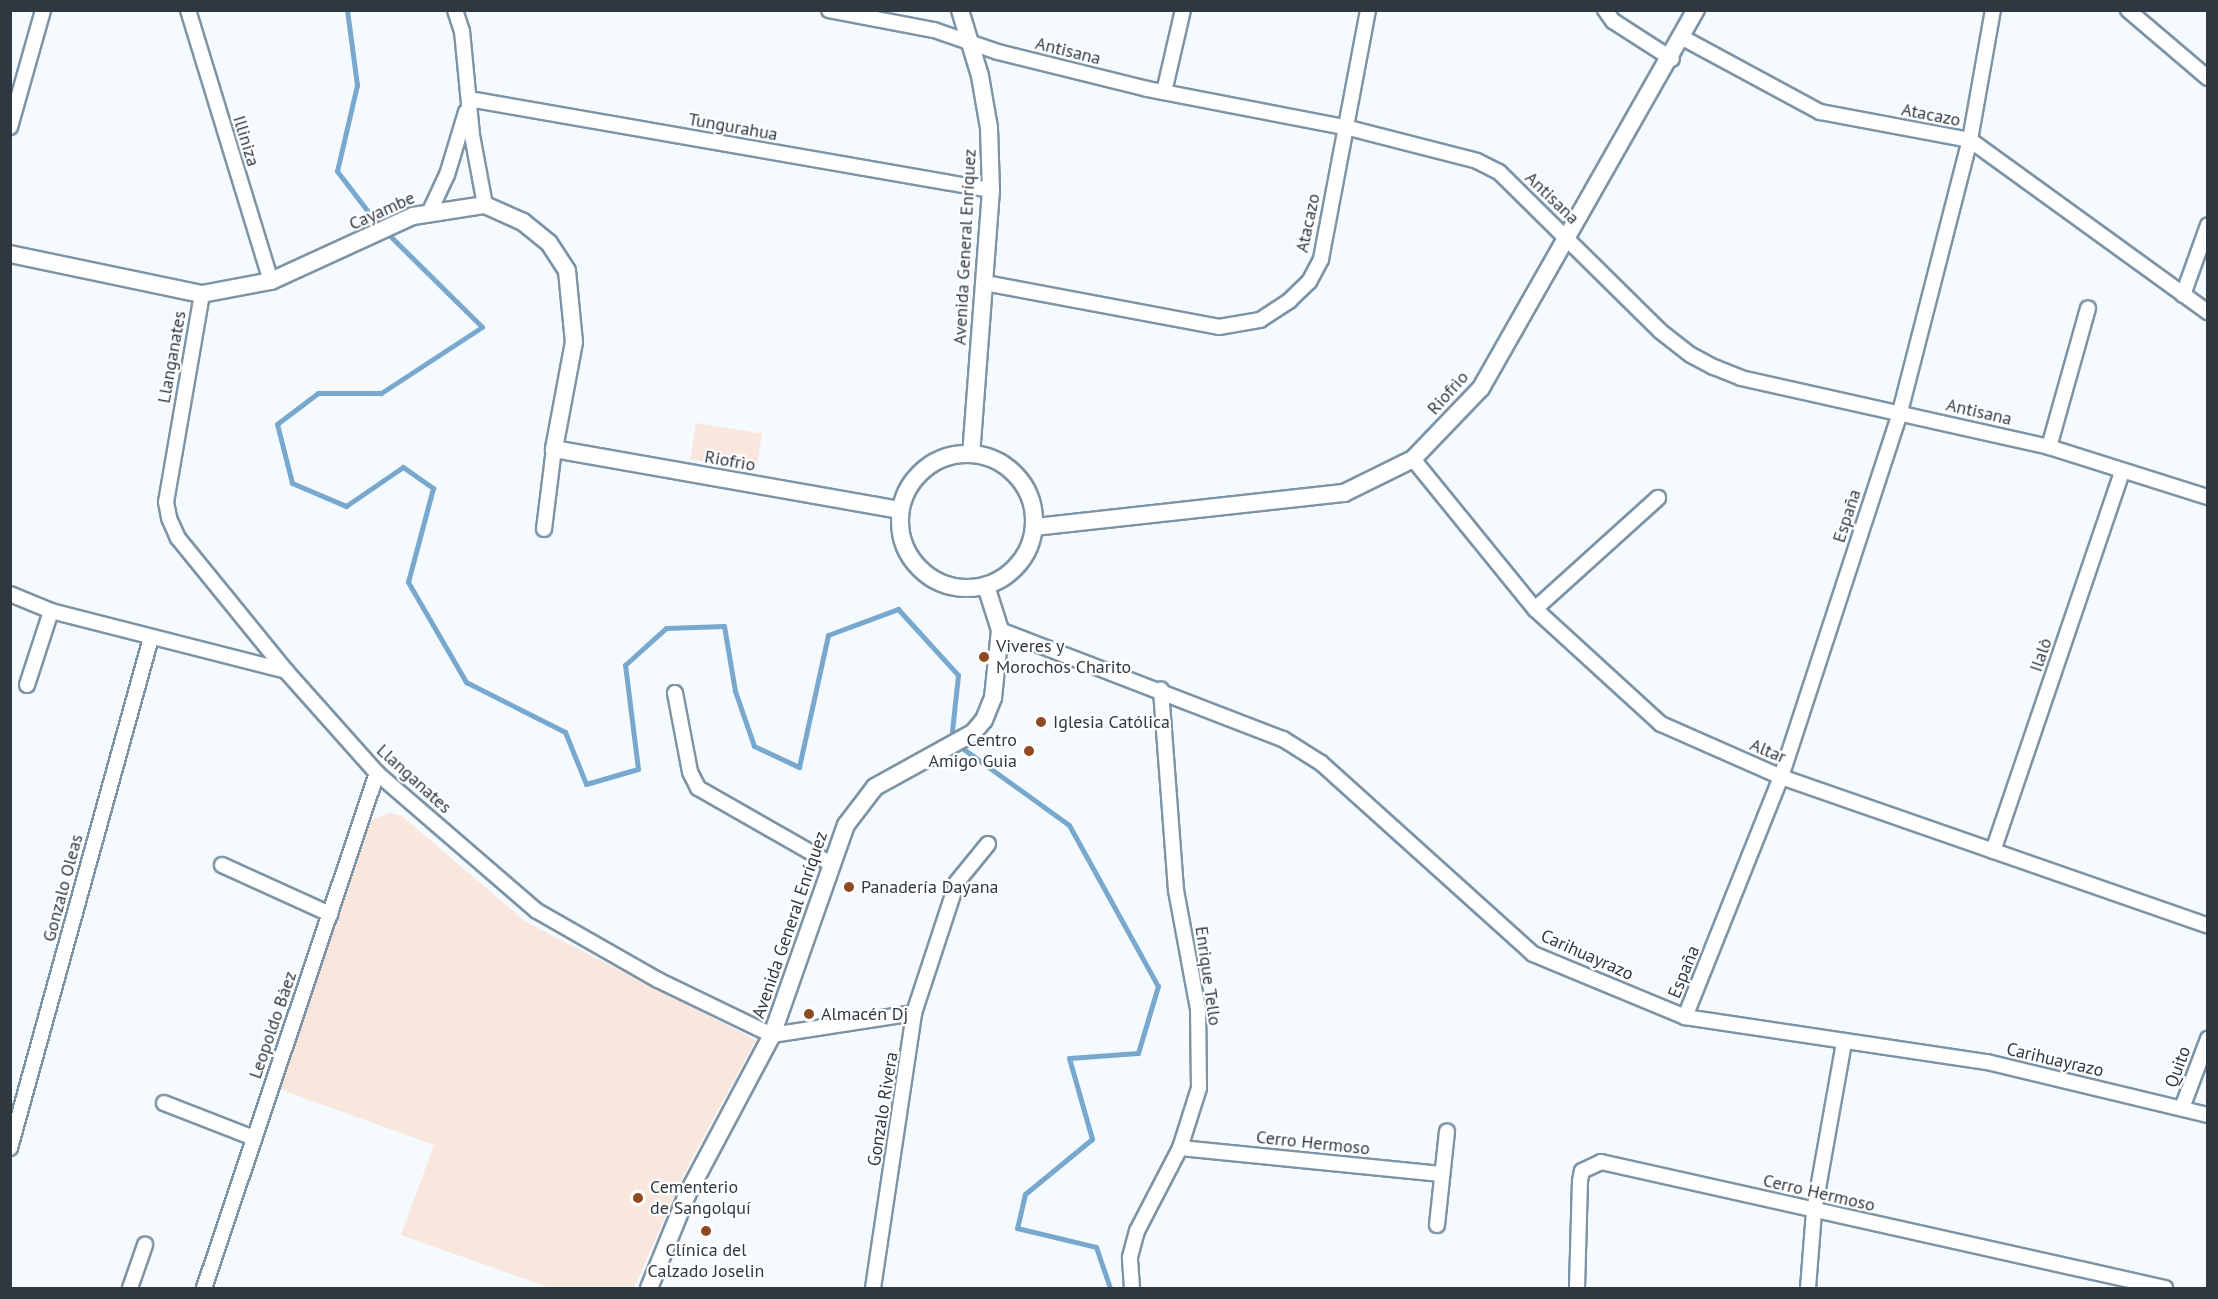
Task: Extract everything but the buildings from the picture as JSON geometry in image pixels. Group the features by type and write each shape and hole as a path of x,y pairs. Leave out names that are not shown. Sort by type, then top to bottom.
{"street":[{"path":"10,127 43,10"},
{"name":"Illiniza","path":"188,10 271,281"},
{"path":"455,10 462,31 469,99 485,205 523,222 549,243 567,271 574,342 554,449 544,529"},
{"name":"Antisana","path":"829,10 968,41 998,52 1164,92 1345,127 1490,167 1565,236 1660,331 1691,355 1741,378 2049,447 2208,497"},
{"name":"Avenida General Enríquez","path":"960,10 980,76 989,128 991,190 971,453"},
{"path":"1164,92 1183,10"},
{"name":"Atacazo","path":"985,283 1219,327 1260,320 1309,282 1321,259 1368,10"},
{"path":"1605,10 1613,21 1672,59"},
{"name":"Riofrìo","path":"1035,527 1344,493 1413,459 1481,388 1565,236 1672,59 1696,10"},
{"name":"España","path":"1685,1017 1781,777 1900,412 1970,140 1994,10"},
{"path":"2128,10 2208,78"},
{"name":"Atacazo","path":"1683,38 1820,112 1970,140 2208,312"},
{"path":"430,211 460,138 469,99"},
{"name":"Tungurahua","path":"469,99 991,190"},
{"name":"Cayambe","path":"10,254 202,294 271,281 413,216 430,211 485,205"},
{"path":"2182,295 2208,225"},
{"name":"Llanganates","path":"202,294 168,483 169,518 178,538 286,671 377,773 537,911 658,980 772,1035"},
{"path":"2049,447 2088,308"},
{"name":"Riofrìo","path":"554,449 900,510"},
{"path":"971,453 992,458 1011,469 1025,485 1034,505 1035,527 1020,564 986,586 947,585 915,565 902,539 900,510 917,475 933,462 971,453"},
{"name":"Altar","path":"1413,459 1535,609 1661,724 1781,777 2208,926"},
{"name":"Ilalò","path":"1993,851 2122,471"},
{"path":"1535,609 1658,498"},
{"name":"Avenida General Enríquez","path":"649,1288 687,1195 772,1035 846,825 863,799 875,786 973,734 984,720 993,698 1000,630 986,586"},
{"path":"10,594 51,611 286,671"},
{"path":"27,685 51,611"},
{"name":"Carihuayrazo","path":"1000,630 1244,720 1321,763 1533,954 1685,1017 1987,1062 2208,1115"},
{"name":"Gonzalo Oleas","path":"10,1148 151,638"},
{"name":"Enrique Tello","path":"1132,1288 1130,1257 1137,1231 1180,1148 1199,1088 1198,1009 1176,890 1161,690"},
{"path":"675,693 690,772 698,788 831,864"},
{"name":"Leopoldo Bàez","path":"204,1288 377,773"},
{"name":"Gonzalo Rivera","path":"873,1288 914,1012 957,882 988,844"},
{"path":"222,865 330,914"},
{"path":"772,1035 914,1012"},
{"name":"Quito","path":"2182,1108 2208,1039"},
{"path":"1808,1288 1814,1211 1844,1042"},
{"path":"164,1103 254,1138"},
{"path":"1437,1225 1447,1132"},
{"name":"Cerro Hermoso","path":"1180,1148 1442,1174"},
{"name":"Cerro Hermoso","path":"1577,1288 1582,1171 1592,1164 1611,1163 1814,1211 2165,1288"},
{"path":"130,1288 145,1245"}],"shaded area":[{"path":"696,423 762,433 756,470 690,460"},
{"path":"390,813 402,816 526,922 756,1040 687,1168 634,1288 550,1288 401,1235 434,1145 279,1089 367,827 373,819"}],"waterway":[{"path":"347,10 357,85 337,171 376,222 482,327 381,393 318,393 277,424 292,483 346,506 403,467 433,488 408,582 466,682 565,732 586,784 638,769 625,665 666,628 724,626 735,691 754,746 799,767 828,635 898,609 958,675 951,740 1069,825 1158,986 1138,1053 1069,1058 1092,1139 1025,1194 1017,1228 1096,1247 1110,1288"}],"place":[{"name":"Viveres y Morochos Charito","path":"984,657"},
{"name":"Iglesia Católica","path":"1041,722"},
{"name":"Centro Amigo Guia","path":"1029,751"},
{"name":"Panadería Dayana","path":"849,887"},
{"name":"Almacén Dj","path":"809,1014"},
{"name":"Cementerio de Sangolquí","path":"638,1198"},
{"name":"Clínica del Calzado Joselin","path":"706,1231"}]}
